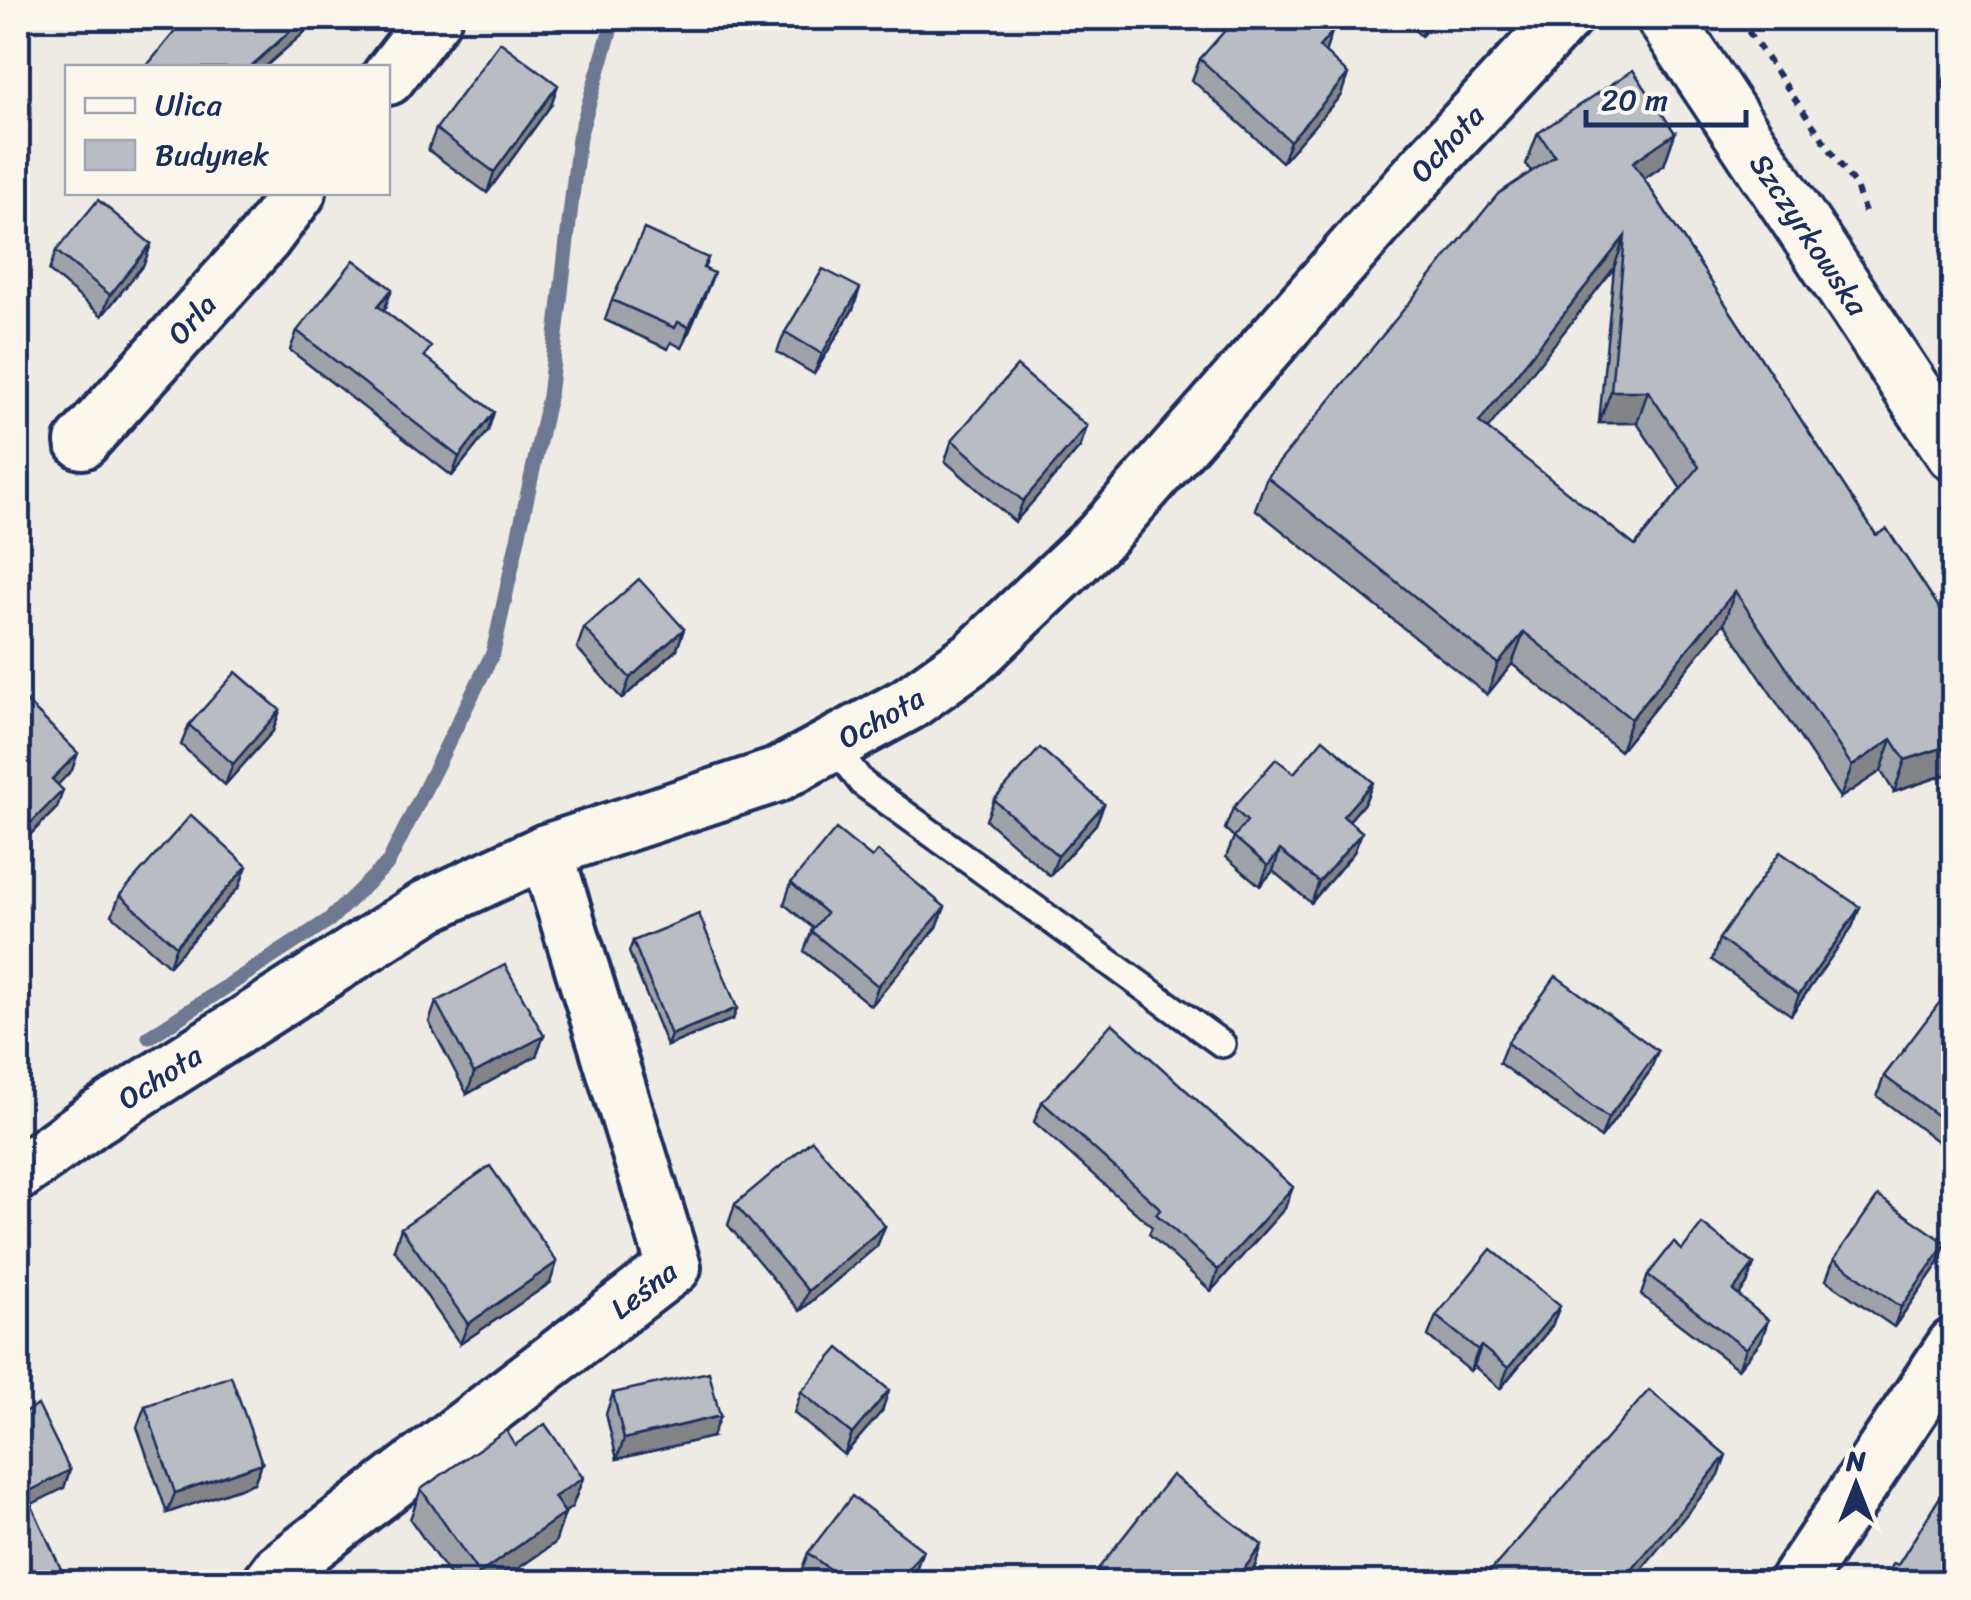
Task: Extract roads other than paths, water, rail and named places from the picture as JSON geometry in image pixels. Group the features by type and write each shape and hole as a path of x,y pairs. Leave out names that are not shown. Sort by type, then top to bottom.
{"main road":[{"name":"Szczyrkowska","path":"1665,18 1954,453"}],"street":[{"path":"390,75 434,18"},
{"name":"Ochota","path":"18,1174 96,1118 428,906 546,851 744,788 834,747 908,704 975,656 1028,610 1101,536 1414,179 1564,18"},
{"name":"Orla","path":"82,442 264,239 298,195"},
{"name":"Leśna","path":"270,1582 279,1570 674,1268 546,851"},
{"path":"1796,1582 1954,1345"}],"lane":[{"path":"834,747 862,783 1222,1044"}],"waterway":[{"path":"149,1037 329,920 388,863 493,653 549,396 579,137 614,18"}]}
